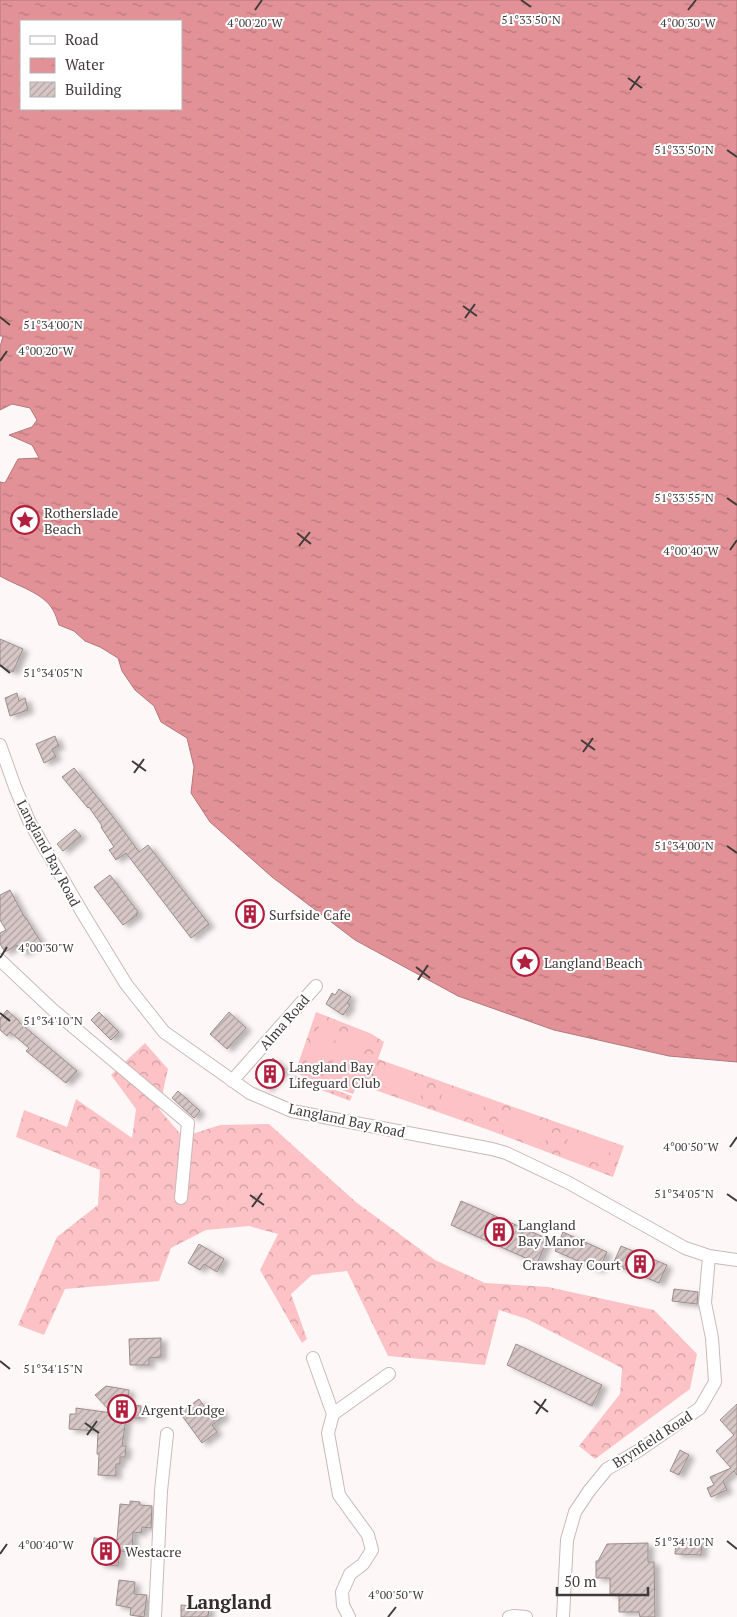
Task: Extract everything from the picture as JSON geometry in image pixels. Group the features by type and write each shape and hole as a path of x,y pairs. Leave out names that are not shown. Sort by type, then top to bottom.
{"street":[{"name":"Langland Bay Road","path":"0,745 29,821 126,984 164,1032 232,1081 250,1093 292,1111 506,1153 569,1183 685,1248 709,1256 737,1260"},
{"path":"0,960 53,1010 188,1123 181,1198"},
{"name":"Alma Road","path":"232,1081 316,986"},
{"name":"Brynfield Road","path":"563,1617 567,1540 575,1512 607,1469 638,1451 700,1408 715,1382 712,1338 705,1303 709,1256"},
{"path":"313,1358 333,1414 328,1433 339,1494 368,1535 372,1550 363,1564 350,1574 342,1592 343,1605 349,1617"},
{"path":"333,1414 389,1374"},
{"path":"155,1617 161,1491 167,1434"},
{"path":"509,1617 526,1617"}],"green space":[{"path":"316,1012 372,1034 384,1042 378,1059 624,1146 613,1177 486,1129 358,1084 353,1094 295,1073"},
{"path":"320,1024 338,1030 324,1072 305,1065"},
{"path":"344,1032 363,1039 348,1081 329,1074"},
{"path":"145,1043 168,1069 159,1109 183,1137 220,1125 269,1124 357,1203 435,1260 485,1283 548,1287 654,1310 697,1354 690,1389 595,1459 579,1446 620,1394 622,1368 527,1319 499,1310 485,1365 388,1356 347,1271 312,1275 291,1294 307,1339 302,1343 260,1270 278,1234 249,1226 206,1230 171,1248 159,1281 65,1289 44,1335 18,1325 57,1237 98,1205 100,1170 16,1137 24,1110 67,1127 76,1099 132,1138 136,1109 111,1075"},
{"path":"386,1066 427,1081 419,1100 379,1085"},
{"path":"294,1075 352,1096 350,1101 293,1079"},
{"path":"445,1087 486,1101 479,1121 438,1107"},
{"path":"511,1110 551,1124 544,1145 503,1130"},
{"path":"571,1131 612,1145 604,1166 564,1151"}],"water":[{"path":"0,0 737,0 737,1062 669,1056 554,1030 458,996 355,940 272,877 210,822 191,793 194,767 187,738 161,722 154,706 135,690 122,671 118,658 100,647 85,641 74,631 59,625 49,604 37,594 0,576 0,482 5,483 18,459 39,458 32,445 9,435 32,427 37,420 30,408 12,404 0,410 0,347 3,336 0,336"}],"building":[{"path":"0,639 23,649 13,672 0,666"},
{"path":"17,693 19,701 25,698 28,710 10,716 5,698"},
{"path":"55,736 59,746 52,749 56,757 44,763 36,744"},
{"path":"74,768 139,852 148,845 209,924 191,938 126,853 116,860 109,850 114,847 102,826 89,807 62,777"},
{"path":"75,829 81,836 63,851 57,844"},
{"path":"110,875 138,912 137,915 123,925 94,887"},
{"path":"10,890 41,942 22,953 17,945 5,952 0,944 0,933 6,930 0,920 0,895"},
{"path":"339,989 351,997 347,1003 350,1005 343,1015 326,1004 332,993 335,995"},
{"path":"7,1010 77,1071 66,1083 26,1051 29,1048 10,1032 7,1036 0,1030 0,1018"},
{"path":"99,1012 119,1032 111,1040 91,1020"},
{"path":"229,1012 246,1028 227,1049 210,1034"},
{"name":"Langland Bay Lifeguard Club","path":"273,1058 285,1069 267,1089 255,1078"},
{"path":"178,1091 200,1111 194,1118 172,1098"},
{"name":"Langland Bay Manor","path":"461,1201 548,1239 537,1263 451,1225"},
{"name":"Crawshay Court","path":"563,1232 607,1252 599,1270 555,1251"},
{"path":"199,1244 224,1259 217,1272 204,1264 200,1270 188,1263"},
{"name":"Crawshay Court","path":"621,1246 667,1265 659,1283 613,1264"},
{"path":"674,1289 698,1292 697,1304 672,1301"},
{"path":"161,1338 161,1357 149,1358 149,1365 130,1365 129,1339"},
{"path":"516,1344 602,1385 592,1406 507,1365"},
{"name":"Argent Lodge","path":"106,1386 129,1390 128,1404 141,1406 140,1418 126,1418 122,1446 126,1446 125,1457 120,1457 120,1464 116,1464 116,1476 98,1475 98,1431 69,1429 70,1414 76,1414 76,1408 112,1413 95,1395"},
{"path":"199,1399 208,1412 217,1406 224,1416 212,1425 217,1432 202,1443 180,1413"},
{"path":"737,1404 737,1475 734,1471 723,1481 727,1490 711,1497 707,1488 714,1485 710,1477 731,1468 716,1451 734,1435 720,1420"},
{"path":"680,1450 689,1455 679,1475 670,1471"},
{"path":"130,1501 140,1502 140,1505 152,1506 151,1528 142,1527 141,1533 133,1532 132,1552 120,1551 118,1566 99,1564 100,1555 92,1555 94,1538 117,1540 120,1504 130,1505"},
{"path":"676,1538 702,1539 701,1555 675,1554"},
{"path":"648,1543 648,1562 654,1562 655,1617 640,1617 639,1612 619,1612 619,1594 610,1594 610,1578 596,1578 596,1561 598,1561 607,1544"},
{"path":"119,1580 135,1582 134,1594 147,1595 144,1617 130,1615 131,1608 116,1605"},
{"path":"181,1605 209,1607 208,1617 181,1617"}],"place":[{"name":"Rotherslade Beach","path":"25,520"},
{"name":"Surfside Cafe","path":"250,914"},
{"name":"Langland Beach","path":"525,962"},
{"name":"Langland Bay Lifeguard Club","path":"270,1074"},
{"name":"Langland Bay Manor","path":"499,1232"},
{"name":"Crawshay Court","path":"640,1264"},
{"name":"Argent Lodge","path":"122,1409"},
{"name":"Westacre","path":"106,1551"}],"district":[{"name":"Langland","path":"229,1601"}]}
